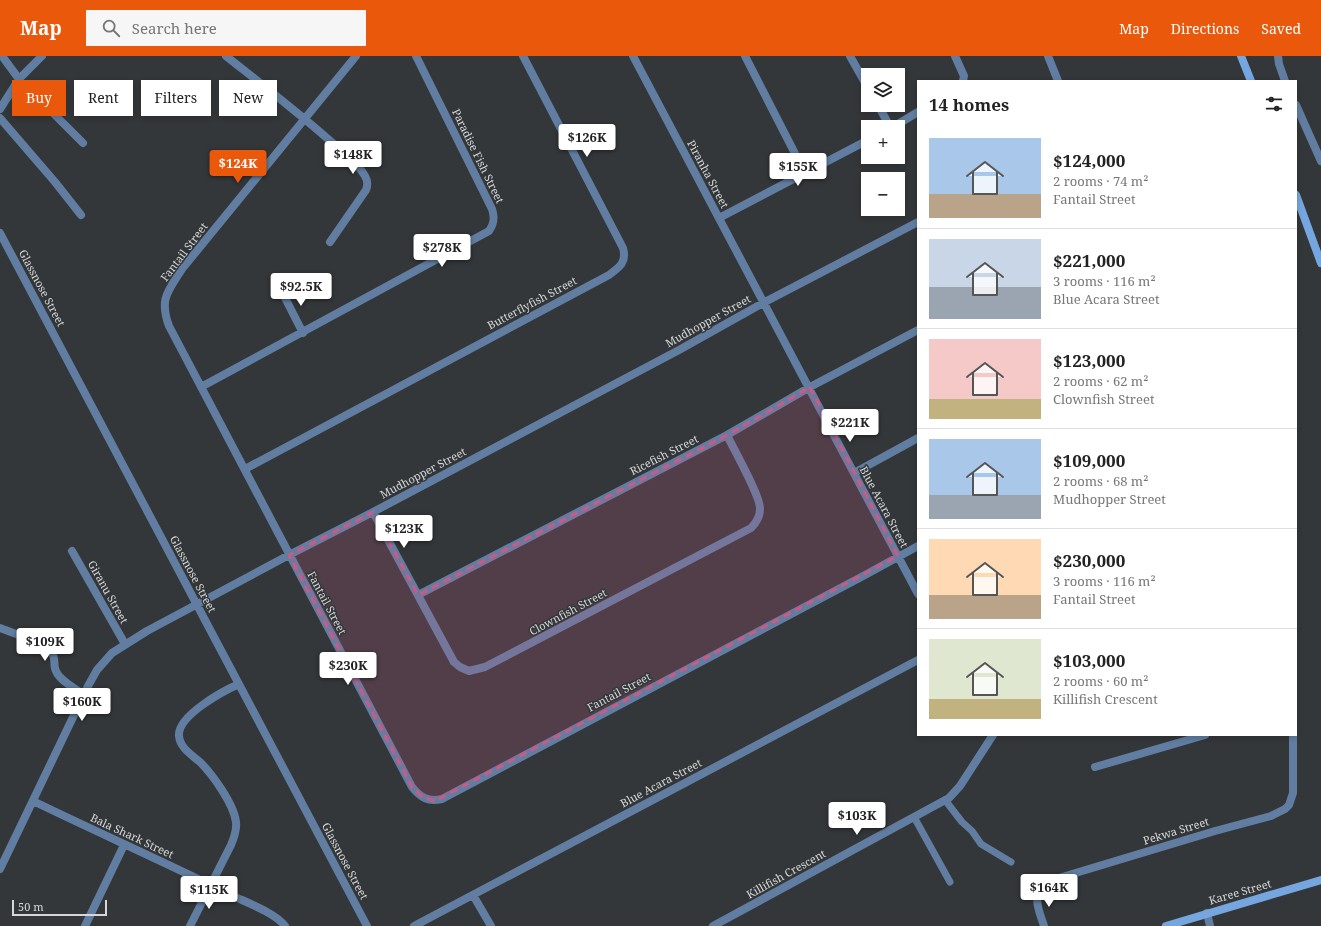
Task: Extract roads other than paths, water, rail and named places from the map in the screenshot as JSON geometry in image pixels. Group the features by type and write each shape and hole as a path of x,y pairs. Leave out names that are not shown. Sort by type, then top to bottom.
{"street":[{"path":"2,56 18,79 83,143"},
{"path":"0,110 18,79 42,56"},
{"path":"226,56 304,119 356,164 368,181 366,190 330,242"},
{"name":"Fantail Street","path":"356,56 182,269 167,294 164,310 169,326 289,555 412,786 422,797 426,800 435,801 442,799 866,575 917,546"},
{"name":"Paradise Fish Street","path":"201,387 489,231 495,216 416,56"},
{"name":"Butterflyfish Street","path":"245,469 609,275 623,262 625,254 623,248 523,56"},
{"name":"Piranha Street","path":"633,56 764,303"},
{"path":"745,56 805,173"},
{"path":"850,56 861,76"},
{"path":"955,56 964,76 963,80"},
{"path":"1048,56 1058,80"},
{"path":"1241,56 1251,80"},
{"path":"1278,56 1285,80"},
{"path":"1297,107 1318,146 1321,161"},
{"path":"905,120 917,113"},
{"path":"0,118 81,215"},
{"path":"719,218 861,144"},
{"path":"1297,198 1321,262"},
{"name":"Mudhopper Street","path":"0,869 97,670 117,649 196,604 373,512 917,223"},
{"name":"Glassnose Street","path":"0,233 367,926"},
{"path":"281,290 302,332"},
{"name":"Blue Acara Street","path":"764,303 810,387 917,592"},
{"name":"Ricefish Street","path":"418,595 727,435 810,387 917,331"},
{"name":"Clownfish Street","path":"373,512 454,662 463,669 473,671 485,667 527,646 755,525 760,510 759,498 727,435"},
{"path":"854,473 917,439"},
{"name":"Giranu Street","path":"72,551 125,644"},
{"path":"0,628 26,638 47,649 54,655 55,671 59,676 84,695"},
{"name":"Blue Acara Street","path":"414,926 917,661"},
{"path":"190,926 234,838 236,820 223,792 201,763 184,747 179,737 179,732 184,723 198,710 216,696 239,684"},
{"name":"Killifish Crescent","path":"713,926 953,795 992,736"},
{"path":"1094,767 1201,736"},
{"name":"Pekwa Street","path":"1044,926 1037,897 1041,887 1049,881 1215,831 1271,816 1285,809 1292,799 1293,793 1293,736"},
{"name":"Bala Shark Street","path":"33,801 124,845 210,884 279,919 285,926"},
{"path":"85,926 124,845"},
{"name":"Karee Street","path":"1166,926 1321,880"},
{"path":"473,895 491,926"},
{"path":"1207,913 1210,926"}],"lane":[{"path":"945,800 981,844 1011,862"},
{"path":"914,817 950,882"}]}
